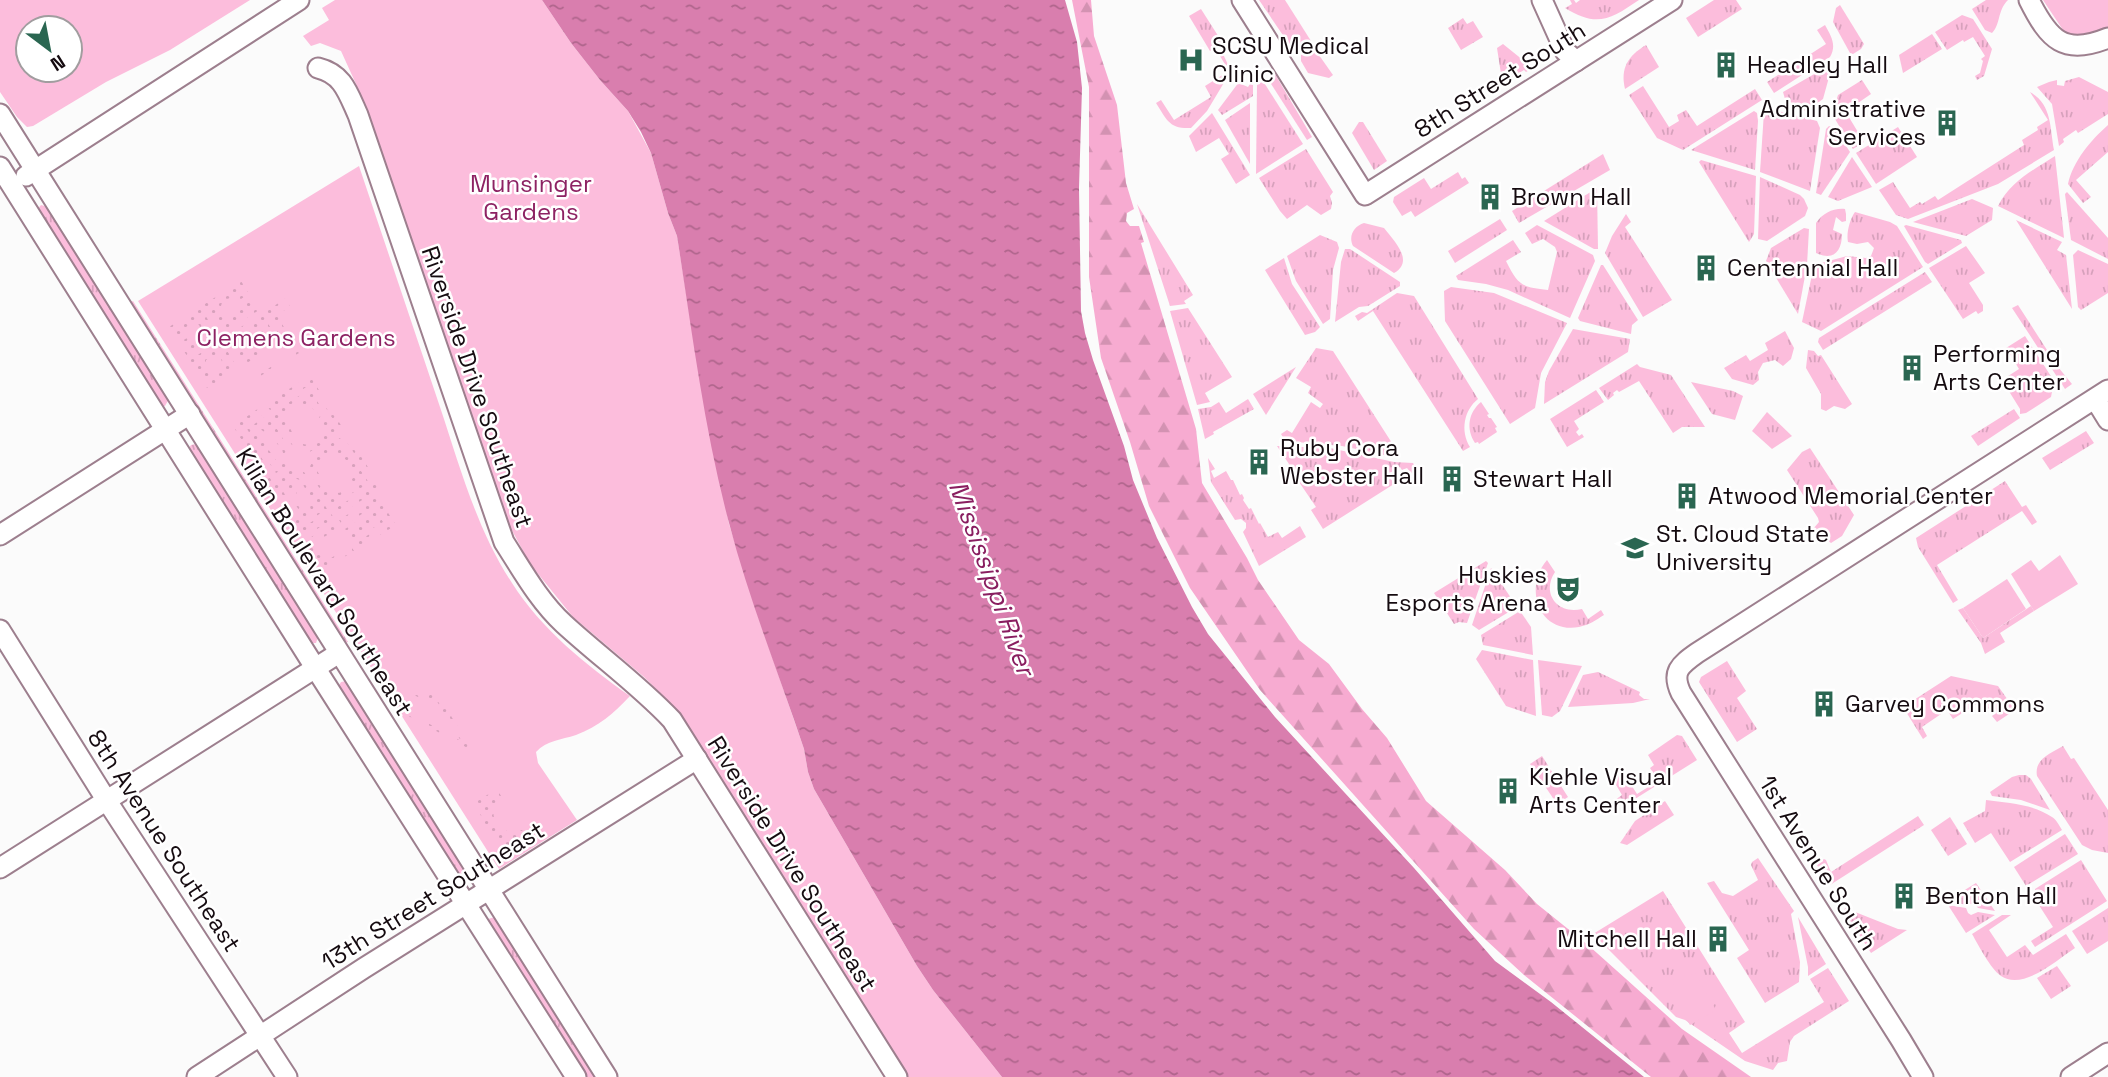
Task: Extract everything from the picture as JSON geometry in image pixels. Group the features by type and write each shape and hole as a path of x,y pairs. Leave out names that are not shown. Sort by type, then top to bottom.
{"street":[{"path":"6,189 299,0"},
{"name":"8th Street South","path":"1242,0 1365,195 1672,0"},
{"path":"1542,0 1565,51 1576,61"},
{"path":"2029,0 2045,27 2060,41 2073,47 2084,47 2108,38"},
{"name":"Riverside Drive Southeast","path":"318,68 331,71 344,86 358,115 504,542 531,584 563,622 649,696 672,720 897,1077"},
{"name":"Kilian Boulevard Southeast","path":"0,114 607,1077"},
{"path":"0,167 6,189 165,430 576,1077"},
{"path":"2101,395 2108,420"},
{"name":"1st Avenue South","path":"1923,1077 1681,693 1676,675 1680,667 1697,653 2101,395"},
{"path":"0,535 190,414"},
{"name":"8th Avenue Southeast","path":"0,631 287,1077"},
{"path":"0,868 339,653"},
{"name":"13th Street Southeast","path":"197,1077 696,759"},
{"path":"2071,1077 2108,1054"}],"green space":[{"path":"0,0 250,0 170,50 106,82 33,126 27,127 0,92"},
{"name":"Munsinger Gardens","path":"335,0 542,0 571,43 628,111 651,153 677,236 729,524 804,749 814,789 917,966 1002,1077 907,1077 752,834 678,711 644,677 573,617 530,564 508,523 356,84 341,51 320,43 311,46 303,36 329,20 322,8"},
{"path":"1072,0 1091,0 1094,36 1117,105 1126,183 1134,209 1127,213 1126,221 1130,226 1139,226 1144,242 1141,243 1196,429 1202,483 1258,580 1299,640 1329,664 1387,738 1426,801 1505,870 1537,904 1588,945 1682,1029 1751,1077 1651,1077 1524,975 1474,929 1260,690 1190,588 1149,506 1101,358 1089,277 1089,87"},
{"path":"1259,0 1285,0 1311,45 1300,52 1293,50"},
{"path":"1570,0 1576,3 1580,0 1639,0 1612,16 1595,19 1586,18 1565,8 1572,4"},
{"path":"1714,0 1736,0 1742,9 1698,37 1686,18"},
{"path":"1986,0 2008,0 1992,33 1985,30 1972,9"},
{"path":"2043,0 2108,0 2108,28 2078,39 2065,33"},
{"path":"1840,5 1864,44 1853,54 1833,22 1836,8"},
{"path":"1201,9 1222,42 1210,51 1189,16"},
{"path":"1962,15 1973,19 1992,49 1984,76 1977,80 1975,76 1980,73 1983,61 1981,59 1985,56 1973,37 1947,50 1935,32"},
{"path":"1463,18 1467,24 1473,21 1483,37 1461,50 1448,28"},
{"path":"1825,25 1833,45 1830,57 1774,93 1767,82 1826,44 1817,30"},
{"path":"1932,34 1942,49 1903,73 1899,55"},
{"path":"1503,44 1533,68 1511,78 1512,81 1503,87 1497,48"},
{"path":"1646,45 1659,67 1625,89 1627,63"},
{"path":"1314,48 1333,75 1329,78 1308,73 1301,61 1301,55"},
{"path":"1223,54 1231,71 1207,111 1191,128 1173,125 1156,103 1161,100 1174,120 1211,97 1205,86 1229,71 1220,56"},
{"path":"1830,65 1823,99 1805,111 1785,99 1783,92"},
{"path":"1275,74 1312,137 1307,140 1268,79"},
{"path":"2079,77 2108,92 2108,114 2078,133 2076,130 2063,139 2064,142 2059,146 2052,104 2037,87 2057,80 2057,85 2064,86 2065,81"},
{"path":"1862,80 1871,94 1847,114 1864,142 1853,149 1832,114 1838,95"},
{"path":"1242,81 1241,84 1248,87 1253,85 1253,96 1222,115 1218,110"},
{"path":"1263,81 1303,144 1256,174 1257,85"},
{"path":"1643,86 1669,127 1679,121 1677,115 1686,110 1697,126 1755,89 1762,100 1683,150 1657,138 1629,95"},
{"path":"2030,92 2046,110 2050,125 2054,150 1998,184 1908,219 1896,215 1879,190 1893,182 1910,208 1935,196 1938,200 2024,145 2022,140 2048,120"},
{"path":"1250,103 1250,164 1225,120"},
{"path":"1754,111 1758,121 1755,170 1691,150"},
{"path":"1778,111 1817,121 1820,128 1810,191 1760,172 1764,112"},
{"path":"1212,113 1250,175 1236,184 1221,159 1229,154 1219,138 1196,152 1189,136"},
{"path":"1359,122 1363,122 1387,161 1374,170 1352,133"},
{"path":"2108,125 2108,152 2076,180 2091,197 2083,203 2068,184 2070,175 2095,137"},
{"path":"1829,126 1835,129 1850,152 1821,195 1816,193 1826,129"},
{"path":"1898,127 1917,157 1876,184 1856,153"},
{"path":"1306,149 1333,192 1330,196 1331,209 1321,215 1307,205 1287,219 1259,178"},
{"path":"1603,154 1610,170 1519,223 1512,211"},
{"path":"2055,156 2064,238 1998,206 2016,183"},
{"path":"1852,157 1872,187 1838,201 1828,197"},
{"path":"1701,160 1756,176 1754,234 1749,242 1699,162"},
{"name":"Clemens Gardens","path":"359,166 462,475 489,542 512,583 536,616 581,659 630,696 612,714 592,728 550,743 536,752 538,763 577,820 499,869 138,301"},
{"path":"1458,172 1462,179 1465,177 1469,183 1415,217 1411,211 1402,216 1393,202 1394,197 1424,178 1431,189"},
{"path":"1760,177 1800,195 1808,208 1805,216 1767,241 1758,239"},
{"path":"1597,188 1598,249 1544,221"},
{"path":"2067,192 2108,238 2108,259 2071,240 2065,194"},
{"path":"1972,199 1993,208 1992,220 1966,236 1913,222"},
{"path":"1137,204 1193,295 1184,301 1186,304 1170,306"},
{"path":"41,205 48,207 169,399 165,406 162,407 37,210"},
{"path":"1845,209 1846,221 1842,222 1836,217 1833,230 1842,234 1838,250 1827,256 1816,253 1816,223 1829,212"},
{"path":"1855,212 1897,226 1923,267 1821,331 1802,322 1814,265 1847,256 1866,258 1871,256 1874,248 1868,242 1848,242 1849,226"},
{"path":"1626,214 1631,222 1625,227 1672,300 1643,317 1605,253"},
{"path":"1500,219 1507,230 1455,263 1448,251"},
{"path":"2016,220 2062,242 2057,250 2066,255 2072,309"},
{"path":"1364,223 1384,228 1401,251 1403,263 1394,273 1353,246 1353,232 1357,226"},
{"path":"1537,225 1593,255 1595,261 1570,318 1508,290 1458,280 1456,276 1513,240 1521,252 1506,261 1517,280 1532,288 1548,290 1557,252 1555,247 1543,239 1532,244 1525,233"},
{"path":"1904,226 1961,240 1962,243 1928,264"},
{"path":"1804,228 1809,229 1807,265 1798,314 1766,261 1771,248"},
{"path":"1320,235 1337,242 1339,248 1333,270 1330,319 1323,324 1296,281 1287,256"},
{"path":"1966,246 1985,273 1969,283 1983,305 1983,311 1978,314 1976,311 1963,319 1929,268"},
{"path":"1345,249 1350,249 1400,282 1400,286 1335,322 1341,262"},
{"path":"2078,250 2108,264 2108,293 2081,310 2078,307 2073,255"},
{"path":"1284,258 1292,284 1320,327 1315,332 1305,335 1265,270"},
{"path":"1601,265 1638,320 1632,325 1631,334 1580,321 1578,318"},
{"path":"1925,272 1932,282 1823,350 1818,342 1819,338"},
{"path":"241,281 249,294 236,302 232,298 226,299 221,305 223,312 228,317 236,316 239,305 251,296 259,310 226,331 219,329 203,305"},
{"path":"1451,287 1494,293 1567,323 1541,373 1535,408 1510,424 1445,321 1444,291"},
{"path":"1397,293 1414,296 1478,399 1469,409 1465,421 1465,434 1470,447 1463,451 1373,311 1358,321 1355,316 1362,312 1367,313"},
{"path":"286,298 291,309 278,309 275,312 299,353 252,381 291,354 265,312"},
{"path":"133,301 348,642 345,643 129,303"},
{"path":"2018,305 2072,384 2065,389 2012,308"},
{"path":"200,307 215,331 213,339 187,356 179,343 187,338 193,341 200,338 203,333 199,325 194,323 186,327 185,335 177,340 169,327"},
{"path":"1188,308 1232,377 1205,393 1210,402 1197,405 1170,311"},
{"path":"262,313 270,327 258,334 245,332 242,336 243,345 247,350 257,348 261,343 260,337 272,330 280,342 242,366 227,342 229,335"},
{"path":"1573,329 1630,339 1628,352 1544,404 1545,382 1549,371"},
{"path":"1785,331 1794,348 1791,359 1783,366 1775,360 1763,363 1758,372 1759,380 1753,385 1732,379 1724,368 1746,355 1750,361 1768,350 1765,343"},
{"path":"2025,336 2054,381 2051,397 2020,414 2020,409 2002,380 2019,369 2006,348"},
{"path":"216,344 223,344 238,369 207,388 200,375 207,371 221,371 224,367 221,359 210,357 206,360 205,367 198,372 189,360"},
{"path":"1316,348 1333,351 1399,454 1394,457 1342,446 1285,441 1281,434 1287,430 1292,433 1311,402 1320,408 1323,404 1308,393 1311,387 1296,378"},
{"path":"1808,350 1821,355 1852,404 1845,409 1834,406 1826,411 1821,409 1821,394 1806,368"},
{"path":"1637,364 1671,375 1705,427 1682,427 1673,433 1639,381 1619,392 1617,390 1608,400 1599,388"},
{"path":"1296,367 1266,415 1253,394"},
{"path":"310,376 344,430 341,432 311,384 270,410 267,406 268,402"},
{"path":"1691,382 1733,391 1743,396 1735,420 1712,414"},
{"path":"310,389 323,411 316,415 311,405 307,407 301,403 287,412 286,421 298,443 308,445 322,436 324,427 319,417 324,414 338,434 308,453 295,450 272,413"},
{"path":"1596,390 1604,402 1574,421 1579,429 1576,432 1584,437 1567,447 1550,419"},
{"path":"1248,399 1254,409 1205,439 1198,409 1211,407 1219,402 1226,413"},
{"path":"1481,402 1497,427 1497,432 1479,444 1472,438 1470,421 1473,411"},
{"path":"262,406 266,412 243,428 272,475 269,477 272,481 275,479 305,526 329,511 334,518 303,538 233,426"},
{"path":"2014,409 2020,418 1978,446 1971,436"},
{"path":"1767,412 1792,436 1772,449 1752,431"},
{"path":"268,415 292,453 288,458 289,465 276,473 262,452 268,449 278,463 281,462 283,452 269,432 260,429 257,432 266,445 260,450 247,429"},
{"path":"2086,431 2094,443 2050,470 2042,458"},
{"path":"347,434 381,488 337,516 333,510 374,484 343,436"},
{"path":"340,438 353,459 347,462 342,454 331,452 318,461 316,469 329,491 339,493 353,485 352,479 355,475 349,466 355,462 369,483 331,506 307,469 311,465 310,457"},
{"path":"196,444 319,634 316,643 310,643 188,450 191,445"},
{"path":"1277,446 1330,448 1394,462 1413,463 1417,470 1411,473 1407,468 1402,470 1400,467 1388,474 1394,484 1323,529 1311,510 1316,507"},
{"path":"1810,448 1854,515 1842,536 1831,543 1813,529 1819,522 1818,518 1787,470 1802,452"},
{"path":"1208,458 1215,469 1211,471 1214,478 1226,471 1268,537 1278,532 1282,538 1300,526 1306,537 1259,566 1243,532 1246,523 1241,519 1235,520 1211,482"},
{"path":"292,469 298,473 304,472 327,509 307,522 293,501 299,497 309,512 311,511 313,501 300,480 291,477 288,479 297,493 291,497 278,477"},
{"path":"2005,481 2022,507 2026,505 2037,522 2032,525 2022,511 1937,565 1958,600 1953,603 1918,547 1916,538"},
{"path":"377,496 396,525 357,549 354,544 387,523 383,517 384,512 376,505 343,526 339,520"},
{"path":"375,510 383,522 352,541 345,529"},
{"path":"336,522 339,528 314,543 318,549 316,553 322,555 326,561 351,546 354,551 321,571 303,542"},
{"path":"2060,555 2078,584 2034,611 2011,574 2031,560 2039,571"},
{"path":"1547,560 1555,572 1550,587 1554,601 1565,609 1582,609 1588,619 1601,610 1604,615 1579,627 1565,627 1545,616 1539,607 1536,583"},
{"path":"1486,561 1488,563 1467,623 1454,624 1434,593"},
{"path":"1491,568 1517,607 1479,630 1472,625"},
{"path":"2007,579 2026,609 1983,638 1963,608"},
{"path":"2031,606 2034,611 2000,633 2005,642 1985,654 1981,643 1958,610 1963,608 1983,638"},
{"path":"1520,611 1531,627 1533,655 1483,645 1481,635"},
{"path":"1482,650 1533,660 1536,716 1506,706 1476,659"},
{"path":"1538,660 1582,666 1560,711 1552,717 1542,715"},
{"path":"1727,661 1746,691 1737,698 1757,729 1737,742 1699,682 1701,677"},
{"path":"1598,672 1640,692 1639,695 1644,699 1650,699 1633,703 1568,707 1583,675"},
{"path":"1951,676 1998,686 2015,710 1997,722 1992,716 1997,712 1993,706 1988,709 1983,700 1953,719 1947,710 1922,727 1927,736 1923,739 1903,707"},
{"path":"347,681 468,871 464,880 460,879 338,687 341,682"},
{"path":"415,690 422,695 420,698 414,695 410,697 409,713 461,741 435,698 427,700 427,695 436,692 473,751 403,713 407,704 405,696"},
{"path":"1677,735 1682,736 1697,760 1627,804 1618,804 1615,800 1622,795 1612,778 1623,772 1637,794 1658,781 1650,768 1654,765 1648,755"},
{"path":"2063,746 2108,810 2108,853 2082,845 2037,776 2040,761"},
{"path":"1542,756 1568,797 1557,804 1530,764"},
{"path":"2019,775 2026,775 2031,779 2050,810 2021,800 1992,796 1990,792"},
{"path":"497,789 501,796 494,808 495,821 489,826 474,803"},
{"path":"1986,800 2037,809 2053,818 2062,830 2010,862 1991,833 1975,843 1963,823 1985,811"},
{"path":"1665,801 1674,815 1627,845 1620,843 1635,821"},
{"path":"1918,816 1924,825 1830,885 1817,865 1826,860 1831,872"},
{"path":"1950,817 1967,844 1948,856 1931,830"},
{"path":"497,824 509,832 522,830 527,837 502,851 490,832 490,828"},
{"path":"2065,834 2078,854 2026,886 2014,867"},
{"path":"1758,858 1794,911 1791,914 1800,962 1799,982 1765,1003 1737,958 1749,950 1707,883 1714,881 1722,893 1733,896 1758,880 1751,865"},
{"path":"2081,860 2107,901 2035,947 2031,941 2053,927 2035,899 2035,889"},
{"path":"1976,883 1995,911 1978,908 1974,903 1967,905 1947,901"},
{"path":"1663,891 1745,1022 1729,1033 1742,1053 1824,1002 1810,979 1828,968 1849,1001 1794,1036 1790,1042 1787,1061 1778,1063 1773,1070 1745,1061 1685,1020 1676,1017 1593,934"},
{"path":"1948,905 1966,908 1971,915 1978,912 1995,915 1966,933"},
{"path":"1845,908 1907,930 1871,953 1844,911"},
{"path":"2108,908 2108,941 2087,954 2072,931"},
{"path":"2002,915 2011,915 1989,930 2007,957 2025,945 2033,955 2066,934 2075,948 2029,977 2010,980 2001,976 1972,934"},
{"path":"495,917 598,1077 583,1077 487,923 488,919"},
{"path":"1798,917 1826,964 1808,976 1808,967"},
{"path":"2057,966 2071,986 2051,999 2037,978"},
{"path":"1695,973 1716,1010 1690,1025 1668,988"}],"water":[{"name":"Mississippi River","path":"542,0 1065,0 1077,42 1082,88 1079,188 1081,311 1085,333 1133,480 1157,538 1192,607 1208,634 1275,717 1414,868 1495,961 1644,1077 1002,1077 917,966 814,789 804,749 737,552 720,488 693,344 677,236 651,153 628,111 571,43"}],"place":[{"name":"SCSU Medical Clinic","path":"1191,60"},
{"name":"Headley Hall","path":"1726,65"},
{"name":"Administrative Services","path":"1947,123"},
{"name":"Brown Hall","path":"1490,197"},
{"name":"Centennial Hall","path":"1706,268"},
{"name":"Performing Arts Center","path":"1912,368"},
{"name":"Ruby Cora Webster Hall","path":"1259,462"},
{"name":"Stewart Hall","path":"1452,479"},
{"name":"Atwood Memorial Center","path":"1687,496"},
{"name":"St. Cloud State University","path":"1635,548"},
{"name":"Huskies Esports Arena","path":"1568,589"},
{"name":"Garvey Commons","path":"1824,704"},
{"name":"Kiehle Visual Arts Center","path":"1508,791"},
{"name":"Benton Hall","path":"1904,896"},
{"name":"Mitchell Hall","path":"1718,939"}]}
